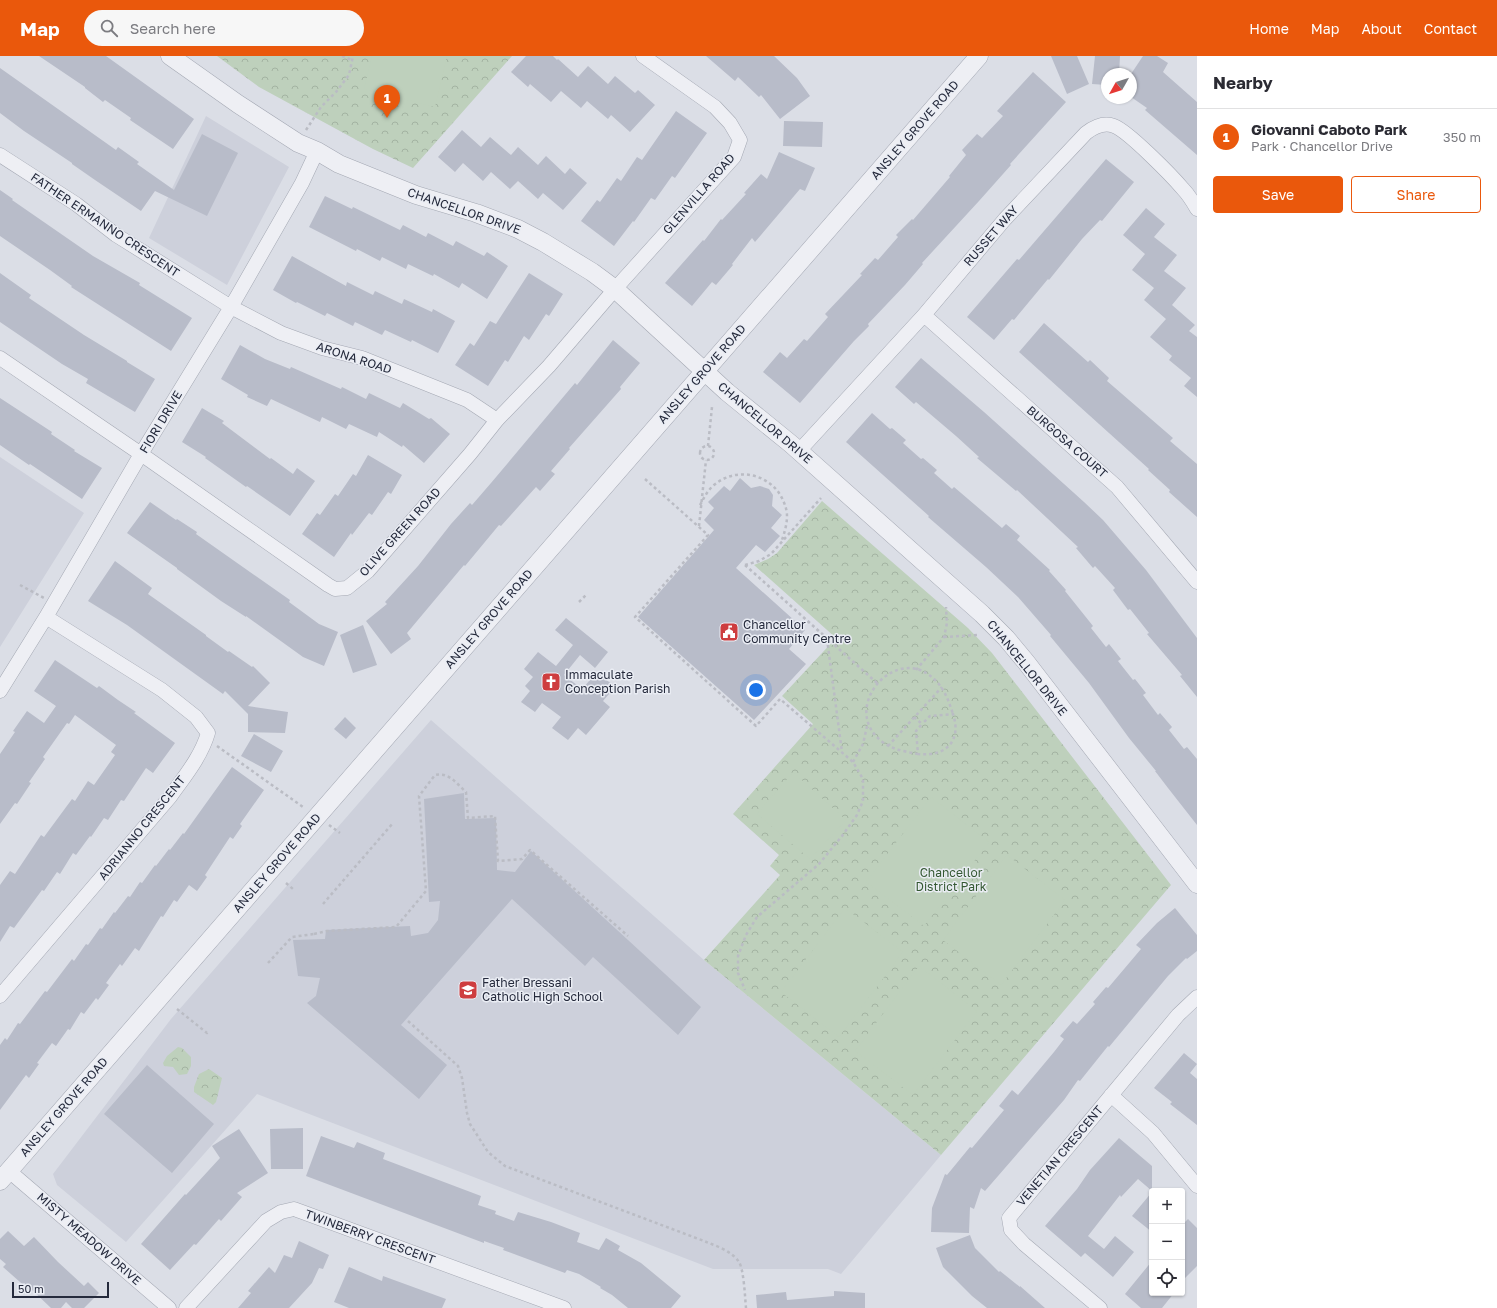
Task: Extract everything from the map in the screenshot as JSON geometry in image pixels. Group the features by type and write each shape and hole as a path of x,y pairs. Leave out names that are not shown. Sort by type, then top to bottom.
{"street":[{"name":"CHANCELLOR DRIVE","path":"170,56 238,104 298,143 317,151 339,164 416,196 476,212 518,229 566,255 615,289 727,392 799,451 982,614 1006,638 1197,884"},
{"name":"GLENVILLA ROAD","path":"615,289 734,157 740,140 730,123 715,107 643,56"},
{"name":"ANSLEY GROVE ROAD","path":"5,1176 979,56"},
{"name":"RUSSET WAY","path":"799,451 924,314 1005,219 1086,133 1095,126 1115,126 1131,138 1183,188 1197,209"},
{"name":"FIORI DRIVE","path":"0,691 54,604 141,454 231,307 302,183 317,151"},
{"name":"FATHER ERMANNO CRESCENT","path":"0,155 76,204 116,235 231,307"},
{"name":"OLIVE GREEN ROAD","path":"141,454 328,585 335,589 347,588 368,571 498,420 549,366 615,289"},
{"name":"ARONA ROAD","path":"231,307 281,333 322,348 362,358 467,400 498,420"},
{"name":"BURGOSA COURT","path":"924,314 1118,487 1197,582"},
{"path":"0,358 141,454"},
{"name":"ADRIANNO CRESCENT","path":"0,996 170,797 204,746 208,733 196,717 162,690 46,617"},
{"name":"VENETIAN CRESCENT","path":"1100,1308 1024,1244 1011,1230 1009,1218 1178,1015 1197,997"},
{"path":"1111,1095 1153,1133 1197,1186"},
{"name":"MISTY MEADOW DRIVE","path":"5,1176 169,1308"},
{"name":"TWINBERRY CRESCENT","path":"186,1308 266,1221 281,1212 294,1209 564,1308"}],"path":[{"path":"342,56 352,60"},
{"path":"298,143 310,122 349,75 353,56"},
{"path":"708,446 712,407"},
{"path":"708,446 713,448 714,453 711,458 706,460 702,458 700,452 703,447 708,446"},
{"path":"699,526 706,460"},
{"path":"700,506 706,494 714,485 723,479 735,474 749,474 762,478 774,486 783,498 787,515 786,529 782,543"},
{"path":"645,479 708,535 634,617 756,726 780,699 853,762 863,779 863,801 857,815 842,836 819,864 757,917 746,935 738,956 738,973 745,990"},
{"path":"820,498 771,554 759,561 745,565 877,683"},
{"path":"20,584 54,604"},
{"path":"579,602 587,594"},
{"path":"916,670 944,637 947,623 946,607"},
{"path":"944,637 977,635"},
{"path":"827,639 842,753"},
{"path":"901,670 916,670 928,675 942,687 953,714 956,726 956,732 948,747 935,755 918,754 888,746 878,739 871,730 868,721 867,714 869,696 877,683 887,675 894,672 901,670"},
{"path":"888,746 942,687"},
{"path":"918,754 916,731 922,724 930,716 953,714"},
{"path":"914,718 922,724"},
{"path":"853,762 863,744 868,721"},
{"path":"217,746 303,807"},
{"path":"268,963 292,937 328,931 396,927 426,891 419,796 435,775 442,774 449,776 466,792 468,818 496,816 498,861 522,860 530,850 628,936"},
{"path":"323,904 392,823"},
{"path":"328,824 340,833"},
{"path":"286,884 293,889"},
{"path":"177,1009 207,1033 208,1032"},
{"path":"408,1021 458,1066 462,1078 470,1124 484,1146 494,1158 505,1166 704,1241 729,1253 736,1258 740,1265 746,1308"}],"shaded area":[{"path":"206,116 289,167 227,285 149,238"},
{"path":"0,457 84,513 0,647"},
{"name":"Father Bressani Catholic High School","path":"431,720 704,960 941,1155 841,1274 828,1269 713,1269 257,1094 126,1242 57,1185 53,1174 171,1019"}],"green space":[{"path":"217,56 512,56 413,168 373,149 259,87"},
{"path":"372,56 447,56 435,107 364,89"},
{"name":"Chancellor District Park","path":"822,501 968,628 992,653 1171,885 941,1155 704,960 780,875 770,866 779,855 733,814 813,724 782,696 836,638 754,565 777,553"},
{"path":"793,772 846,820 810,859 757,814"},
{"path":"931,797 989,842 924,926 866,882"},
{"path":"1007,855 1065,900 1001,985 943,940"},
{"path":"845,908 903,952 839,1037 781,992"},
{"path":"919,966 977,1011 913,1095 855,1051"},
{"path":"178,1047 182,1048 191,1057 191,1066 187,1074 179,1075 173,1067 164,1066 163,1063 167,1056"},
{"path":"209,1069 222,1078 216,1102 213,1105 194,1092 194,1087 199,1074"}],"building":[{"path":"39,56 106,56 194,119 173,149 130,120 131,118 105,100 103,102 85,87"},
{"path":"526,56 553,56 578,77 588,66 608,84 615,76 635,93 638,90 655,105 630,132 611,115 608,119 587,101 581,108 561,91 551,102 530,84 528,87 511,72"},
{"path":"706,56 774,56 797,78 810,96 780,119 761,95 759,97 738,77 735,81"},
{"path":"1051,56 1077,56 1089,84 1067,94"},
{"path":"1095,56 1120,56 1119,68 1101,68 1101,85 1092,84"},
{"path":"1143,56 1157,56 1168,63 1163,72 1197,102 1197,155 1145,110 1147,108 1137,101 1137,68 1135,68"},
{"path":"0,68 116,150 118,147 139,162 137,164 174,190 202,134 238,153 207,216 155,191 141,211 24,131 0,113"},
{"path":"1033,72 1066,102 922,263 923,264 905,285 868,324 869,326 800,403 763,372 780,352 787,358 804,339 807,341 828,317 825,314 862,275 860,274 875,258 878,260 898,237 896,235 912,219 913,220 950,177 949,176 966,155 962,150 977,134 982,138 1003,116 997,111"},
{"path":"676,111 707,133 675,178 672,176 655,200 651,198 614,246 581,221 597,200 600,202 617,178 621,181 637,157 642,160"},
{"path":"784,121 823,122 822,147 783,146"},
{"path":"462,130 481,147 490,137 511,155 518,147 538,165 546,156 565,174 570,168 587,183 563,210 543,193 538,199 518,181 510,189 491,172 483,181 463,163 455,172 438,157"},
{"path":"779,152 815,168 805,191 800,189 755,242 752,238 732,264 733,265 716,285 712,282 692,306 665,283 703,240 704,241 721,219 722,220 746,194 744,193 761,174 767,179"},
{"path":"1106,159 1134,182 1102,221 1100,220 1082,239 1049,280 1048,279 1014,320 1012,319 994,340 967,317 1017,259 1019,260"},
{"path":"0,190 13,199 12,200 93,256 140,283 139,285 192,318 171,351 71,287 72,286 50,270 0,236"},
{"path":"325,196 352,209 353,207 400,230 403,225 426,237 428,233 453,246 456,241 484,256 487,252 508,266 487,299 462,283 459,288 434,274 433,276 408,264 406,269 382,257 380,261 357,249 356,251 309,227"},
{"path":"1146,208 1165,224 1154,237 1177,255 1164,271 1186,288 1172,305 1195,325 1189,331 1197,337 1197,397 1184,386 1191,378 1169,360 1172,356 1150,337 1166,319 1144,300 1154,288 1132,270 1145,254 1123,235"},
{"path":"292,256 346,286 347,282 373,295 375,291 402,304 404,299 432,312 433,309 455,321 438,353 412,340 411,342 385,330 382,335 355,322 353,326 327,313 325,316 297,302 296,303 273,290"},
{"path":"0,273 31,295 29,298 84,335 155,379 135,412 86,383 88,379 62,364 0,322"},
{"path":"529,273 563,294 549,316 546,314 529,340 524,336 508,362 505,360 488,386 455,365 470,343 474,346 490,321 496,324"},
{"path":"1044,323 1088,362 1090,360 1109,378 1107,381 1173,438 1170,441 1197,464 1197,517 1169,492 1170,490 1148,470 1149,469 1019,352"},
{"path":"613,340 640,363 620,387 621,389 569,448 570,449 551,471 555,474 540,491 536,487 501,526 499,525 407,633 411,639 391,654 366,621 387,604 385,602 418,566 451,524 470,503 472,505 575,383 577,385"},
{"path":"240,345 265,359 290,369 291,367 341,389 342,387 366,399 369,393 400,408 403,403 429,419 431,418 450,434 424,463 403,445 402,447 379,432 377,437 349,424 346,429 322,417 320,422 271,399 267,406 247,397 248,395 221,379"},
{"path":"921,358 984,412 1084,502 1103,520 1146,570 1197,638 1197,697 1180,676 1182,675 1147,634 1149,633 1130,609 1128,610 1113,590 1115,588 1095,566 1093,568 1076,548 1078,547 1017,490 1016,491 977,458 979,457 956,436 916,402 914,404 895,387"},
{"path":"0,398 52,432 51,434 75,450 74,451 102,468 82,499 0,445"},
{"path":"202,408 224,421 222,423 270,459 271,458 293,474 297,468 315,481 290,516 182,442"},
{"path":"872,413 890,429 892,428 906,440 903,443 921,459 923,458 937,470 934,473 952,489 954,487 1002,528 1006,524 1020,536 1017,540 1050,570 1049,571 1066,590 1065,591 1093,626 1091,628 1106,647 1109,644 1121,659 1118,661 1133,680 1135,679 1146,693 1143,695 1158,715 1160,713 1172,727 1169,730 1184,749 1187,747 1197,759 1197,825 1129,738 1089,683 1050,636 1051,635 1018,597 846,442"},
{"path":"368,455 402,475 391,494 388,492 372,515 369,513 352,535 351,533 334,557 302,534 317,513 320,515 335,494 338,496 353,474 356,476"},
{"name":"Chancellor Community Centre","path":"740,478 751,488 760,486 769,489 773,495 772,506 782,515 771,528 780,536 765,552 756,545 736,568 805,630 789,649 806,664 754,720 638,617 714,530 704,520 714,508 708,502 724,486 730,491"},
{"path":"150,502 197,532 196,534 290,600 289,602 319,624 338,632 324,666 303,657 246,616 221,601 127,533"},
{"path":"115,561 152,588 148,594 228,652 229,651 252,667 253,666 270,683 248,706 288,712 285,733 248,732 248,714 225,691 223,694 127,625 88,601"},
{"name":"Immaculate Conception Parish","path":"566,618 608,652 595,668 580,655 564,675 582,689 597,672 615,687 603,701 610,707 586,735 578,728 568,740 552,728 561,717 542,703 535,712 521,702 530,691 525,686 533,677 524,669 538,652 556,666 573,645 555,630"},
{"path":"363,625 377,665 353,673 340,635"},
{"path":"55,660 97,688 99,686 136,712 134,713 175,743 153,773 146,768 124,801 121,800 108,820 104,818 76,855 73,853 60,874 57,872 44,891 42,890 14,928 10,926 0,942 0,885 10,871 15,874 41,835 44,837 72,799 75,801 88,781 94,785 115,755 111,752 116,745 75,715 69,724 67,723 43,757 45,759 29,782 31,783 17,804 15,803 0,824 0,754 15,732 13,731 27,711 44,723 56,706 34,691"},
{"path":"345,717 356,728 346,739 334,729"},
{"path":"254,734 283,751 271,772 241,756"},
{"path":"232,767 264,790 240,824 242,826 233,839 230,837 205,875 207,877 197,891 189,885 177,902 174,900 163,917 161,916 139,951 135,948 122,966 120,964 106,983 109,985 98,1000 96,998 84,1014 81,1012 70,1030 68,1029 56,1046 52,1043 37,1063 39,1064 29,1078 26,1075 0,1110 0,1045 5,1038 7,1040 18,1023 20,1024 45,991 47,992 72,959 74,961 86,944 88,945 100,928 102,929 114,912 115,913 128,896 130,897 140,882 142,883 155,865 156,866 183,833 184,834"},
{"path":"464,793 465,819 496,818 497,870 515,872 531,851 701,1007 678,1035 593,957 585,966 512,899 401,1025 447,1065 419,1099 307,1003 316,996 320,978 298,976 293,940 325,939 326,930 410,926 411,936 428,933 438,920 440,901 429,902 424,799"},
{"path":"1175,908 1197,935 1197,951 1187,959 1186,958 1168,976 985,1191 981,1188 974,1209 970,1207 969,1233 931,1232 932,1208 945,1174 947,1175 970,1147 972,1148 1004,1110 999,1106 1012,1090 1018,1095 1064,1039 1060,1036 1073,1021 1077,1024 1095,1004 1093,1002 1106,987 1108,988 1141,949 1136,945 1157,923"},
{"path":"1184,1053 1197,1064 1190,1073 1197,1079 1197,1125 1170,1104 1172,1102 1154,1088"},
{"path":"147,1065 214,1124 172,1173 104,1114"},
{"path":"303,1128 303,1169 271,1169 270,1129"},
{"path":"239,1129 268,1173 237,1193 242,1197 221,1221 219,1219 196,1245 194,1244 170,1270 141,1244 185,1194 186,1195 220,1158 212,1146"},
{"path":"321,1136 354,1148 357,1142 385,1153 383,1159 481,1196 478,1205 496,1211 495,1214 514,1221 518,1212 551,1222 580,1233 577,1242 599,1250 606,1238 620,1246 618,1250 641,1263 681,1296 671,1308 628,1308 612,1295 600,1288 601,1287 579,1274 567,1270 565,1273 503,1250 504,1248 484,1241 484,1243 306,1176"},
{"path":"1119,1138 1152,1166 1152,1188 1149,1188 1138,1179 1121,1197 1120,1195 1088,1236 1104,1249 1115,1236 1134,1252 1113,1277 1085,1253 1081,1257 1045,1226 1077,1189 1090,1170"},
{"path":"1149,1196 1149,1230 1132,1216"},
{"path":"1188,1219 1197,1228 1197,1266 1185,1278 1185,1224"},
{"path":"8,1231 24,1246 34,1237 84,1286 88,1282 99,1293 84,1308 72,1308 66,1302 61,1308 51,1308 30,1288 29,1290 3,1267 6,1264 0,1259 0,1239"},
{"path":"970,1235 975,1248 999,1272 1000,1271 1020,1286 1045,1308 987,1308 972,1296 943,1267 936,1248"},
{"path":"299,1241 329,1255 323,1269 319,1268 312,1283 289,1308 238,1308 251,1293 248,1291 269,1267 275,1273 284,1255 292,1258"},
{"path":"1149,1265 1149,1296 1172,1296 1162,1308 1141,1308 1125,1294"},
{"path":"349,1267 382,1281 383,1276 446,1299 442,1308 349,1308 334,1302"},
{"path":"834,1291 865,1293 865,1308 757,1308 756,1295 786,1292 787,1300 834,1296"}],"place":[{"name":"Giovanni Caboto Park","path":"387,118"},
{"name":"Chancellor Community Centre","path":"729,632"},
{"name":"Immaculate Conception Parish","path":"551,682"},
{"name":"Father Bressani Catholic High School","path":"468,990"}]}
